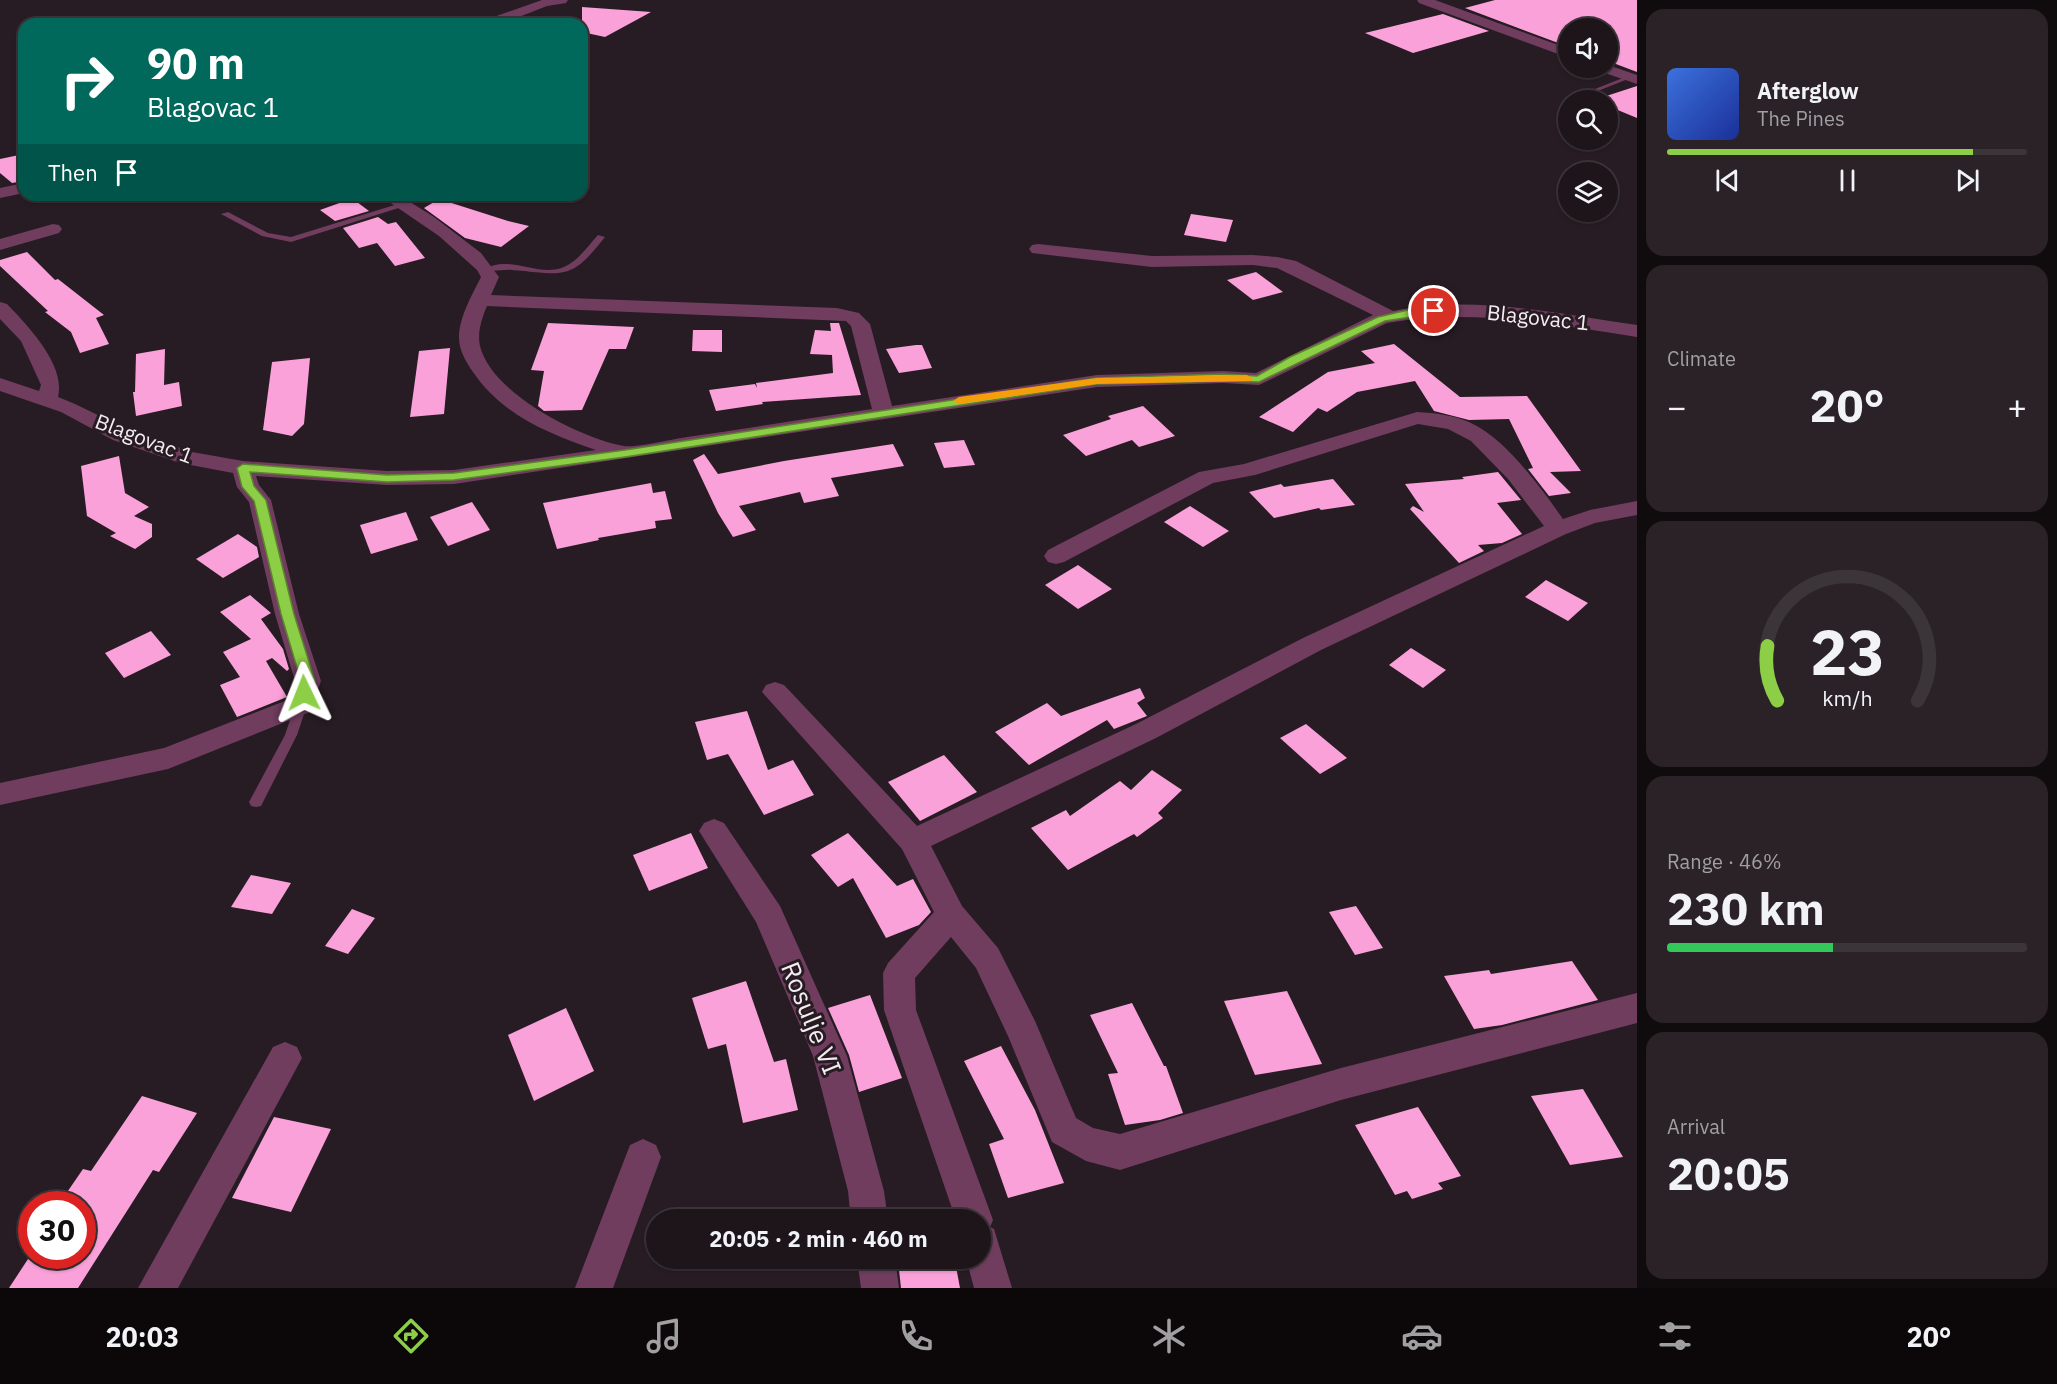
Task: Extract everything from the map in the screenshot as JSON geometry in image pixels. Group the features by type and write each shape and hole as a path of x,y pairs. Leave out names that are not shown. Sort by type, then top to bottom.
{"street":[{"path":"506,18 532,2 562,0"},
{"path":"1424,0 1558,50"},
{"path":"1618,73 1633,78"},
{"path":"0,193 18,189"},
{"path":"396,201 457,242 489,269 490,277 480,300 469,337 477,365 498,391 525,413 554,428 625,453"},
{"path":"0,245 53,229"},
{"path":"1038,249 1179,262 1247,258 1275,261 1290,265 1391,317"},
{"path":"480,300 837,314 852,317 860,324 883,412"},
{"path":"0,308 30,339 51,385 47,400"},
{"name":"Blagovac 1","path":"0,384 68,408 121,435 188,458 243,468 387,478 454,477 1097,381 1223,377 1259,379 1381,319 1434,311 1531,315 1637,331"},
{"path":"1056,556 1207,477 1247,470 1417,418 1439,420 1467,429 1502,460 1540,503 1558,529"},
{"path":"0,794 168,758 301,705 308,681 287,614 260,500 248,487 243,468"},
{"path":"913,841 1146,731 1312,644 1558,529 1590,517 1637,508"},
{"path":"775,692 913,841 951,915 987,958 1023,1032 1064,1130 1086,1144 1120,1152 1341,1084 1637,1008"},
{"name":"Rosulje VI","path":"714,831 769,915 830,1056 866,1191 868,1209"},
{"path":"951,915 899,974 900,1010 971,1209"},
{"path":"157,1288 285,1058"},
{"path":"594,1288 644,1157"},
{"path":"877,1269 880,1288"},
{"path":"988,1269 993,1288"}],"lane":[{"path":"1599,90 1633,78"},
{"path":"225,214 264,234 291,240 404,206"},
{"path":"489,269 497,267 562,271 577,262 601,237"},
{"path":"256,802 291,735 301,705"}],"building":[{"path":"1495,0 1637,0 1637,72 1618,65 1618,18 1558,18 1558,43 1465,8"},
{"path":"582,7 651,12 605,37 588,33 588,18 582,18"},
{"path":"1443,14 1489,31 1413,53 1365,33"},
{"path":"1637,86 1637,118 1618,110 1618,92"},
{"path":"18,155 18,182 12,183 0,173 0,159"},
{"path":"345,201 356,201 369,211 335,221 320,210"},
{"path":"436,201 445,201 529,226 501,247 465,238 424,208"},
{"path":"1191,214 1233,220 1226,242 1184,235"},
{"path":"378,217 388,224 396,222 425,258 395,266 377,243 359,248 343,228"},
{"path":"27,252 55,280 58,279 104,315 96,318 109,344 80,353 71,332 45,312 48,311 0,266 0,260"},
{"path":"1256,272 1283,292 1253,300 1227,280"},
{"path":"548,323 634,327 626,349 609,349 582,410 544,411 538,406 544,371 531,370"},
{"path":"830,323 839,323 861,395 762,402 763,404 716,411 709,390 755,384 757,388 756,383 833,373 832,355 810,354 815,330 831,331"},
{"path":"693,330 722,330 722,352 692,351"},
{"path":"1394,344 1460,397 1527,396 1581,471 1550,472 1571,493 1549,496 1528,469 1533,468 1509,419 1469,420 1434,411 1415,381 1357,392 1327,412 1318,408 1293,432 1259,417 1328,372 1375,363 1361,351"},
{"path":"922,345 932,368 899,373 886,349"},
{"path":"450,348 444,414 410,417 419,351"},
{"path":"165,349 164,385 179,382 182,406 136,416 133,392 135,392 136,354"},
{"path":"310,358 304,424 292,436 263,430 272,362"},
{"path":"1143,406 1175,436 1139,447 1132,440 1086,456 1063,435 1111,419 1108,416"},
{"path":"964,440 975,465 944,468 934,443"},
{"path":"893,444 904,466 831,478 839,496 804,503 800,492 739,506 756,530 733,537 718,513 693,460 704,454 718,474"},
{"path":"119,456 125,493 149,507 134,516 152,524 152,537 135,549 110,536 116,533 87,516 81,466"},
{"path":"1498,472 1521,500 1497,503 1522,534 1502,543 1478,545 1484,551 1459,563 1410,509 1413,506 1424,512 1405,484 1464,479 1462,477"},
{"path":"1333,479 1355,505 1321,510 1319,508 1274,518 1249,492 1281,484 1284,487"},
{"path":"651,483 653,493 665,491 672,519 655,521 656,528 598,538 599,540 557,549 543,503"},
{"path":"472,502 490,530 448,546 430,517"},
{"path":"1190,506 1229,531 1203,547 1164,522"},
{"path":"406,512 418,540 371,554 360,525"},
{"path":"238,534 257,547 259,557 223,578 196,559"},
{"path":"1078,565 1112,589 1078,609 1045,585"},
{"path":"1546,580 1588,603 1568,621 1525,597"},
{"path":"250,595 271,613 261,619 283,649 289,669 287,671 272,658 266,661 287,697 237,717 220,685 240,677 223,652 251,639 220,612"},
{"path":"151,631 171,655 124,678 105,653"},
{"path":"1411,648 1446,670 1423,688 1389,665"},
{"path":"1140,688 1145,698 1137,703 1147,716 1114,729 1107,720 1029,765 995,732 1047,703 1061,716"},
{"path":"747,711 768,770 793,760 814,795 764,815 728,754 707,760 695,722"},
{"path":"1306,724 1347,758 1320,774 1280,738"},
{"path":"944,755 977,792 920,821 888,782"},
{"path":"1152,770 1182,790 1158,813 1163,818 1137,837 1134,834 1068,870 1031,828 1066,810 1070,816 1120,781 1131,790"},
{"path":"691,833 708,868 649,891 633,855"},
{"path":"848,833 897,886 913,879 931,912 919,925 886,938 853,878 838,887 811,855"},
{"path":"251,875 291,883 272,914 231,907"},
{"path":"1356,906 1383,948 1355,955 1329,912"},
{"path":"352,909 375,918 348,954 325,946"},
{"path":"1572,961 1598,1000 1502,1025 1474,1029 1444,976 1489,970 1491,974"},
{"path":"746,981 774,1062 786,1059 798,1110 743,1123 726,1044 708,1049 692,998"},
{"path":"1287,991 1322,1064 1255,1075 1224,1001"},
{"path":"870,995 902,1078 859,1092 849,1055 828,1008"},
{"path":"1132,1003 1166,1066 1183,1113 1160,1120 1125,1125 1108,1074 1118,1073 1090,1015"},
{"path":"566,1008 594,1071 534,1101 508,1035"},
{"path":"1001,1046 1035,1110 1064,1183 1008,1198 989,1144 1004,1139 964,1061"},
{"path":"1583,1089 1623,1157 1570,1165 1531,1096"},
{"path":"142,1096 197,1113 159,1172 153,1170 96,1260 96,1191 68,1191 83,1169 91,1171"},
{"path":"1418,1107 1461,1176 1438,1183 1443,1189 1412,1199 1407,1191 1395,1195 1355,1125"},
{"path":"274,1117 331,1129 291,1212 232,1198"},
{"path":"21,1269 90,1269 78,1288 9,1288"},
{"path":"956,1269 960,1288 901,1288 899,1270"}],"slow traffic":[{"path":"959,401 1097,381 1223,377 1247,379"}],"route":[{"path":"304,693 308,681 287,614 260,500 248,487 243,468 387,478 454,477 1097,381 1223,377 1259,379 1381,319 1408,313 1434,311"}]}
